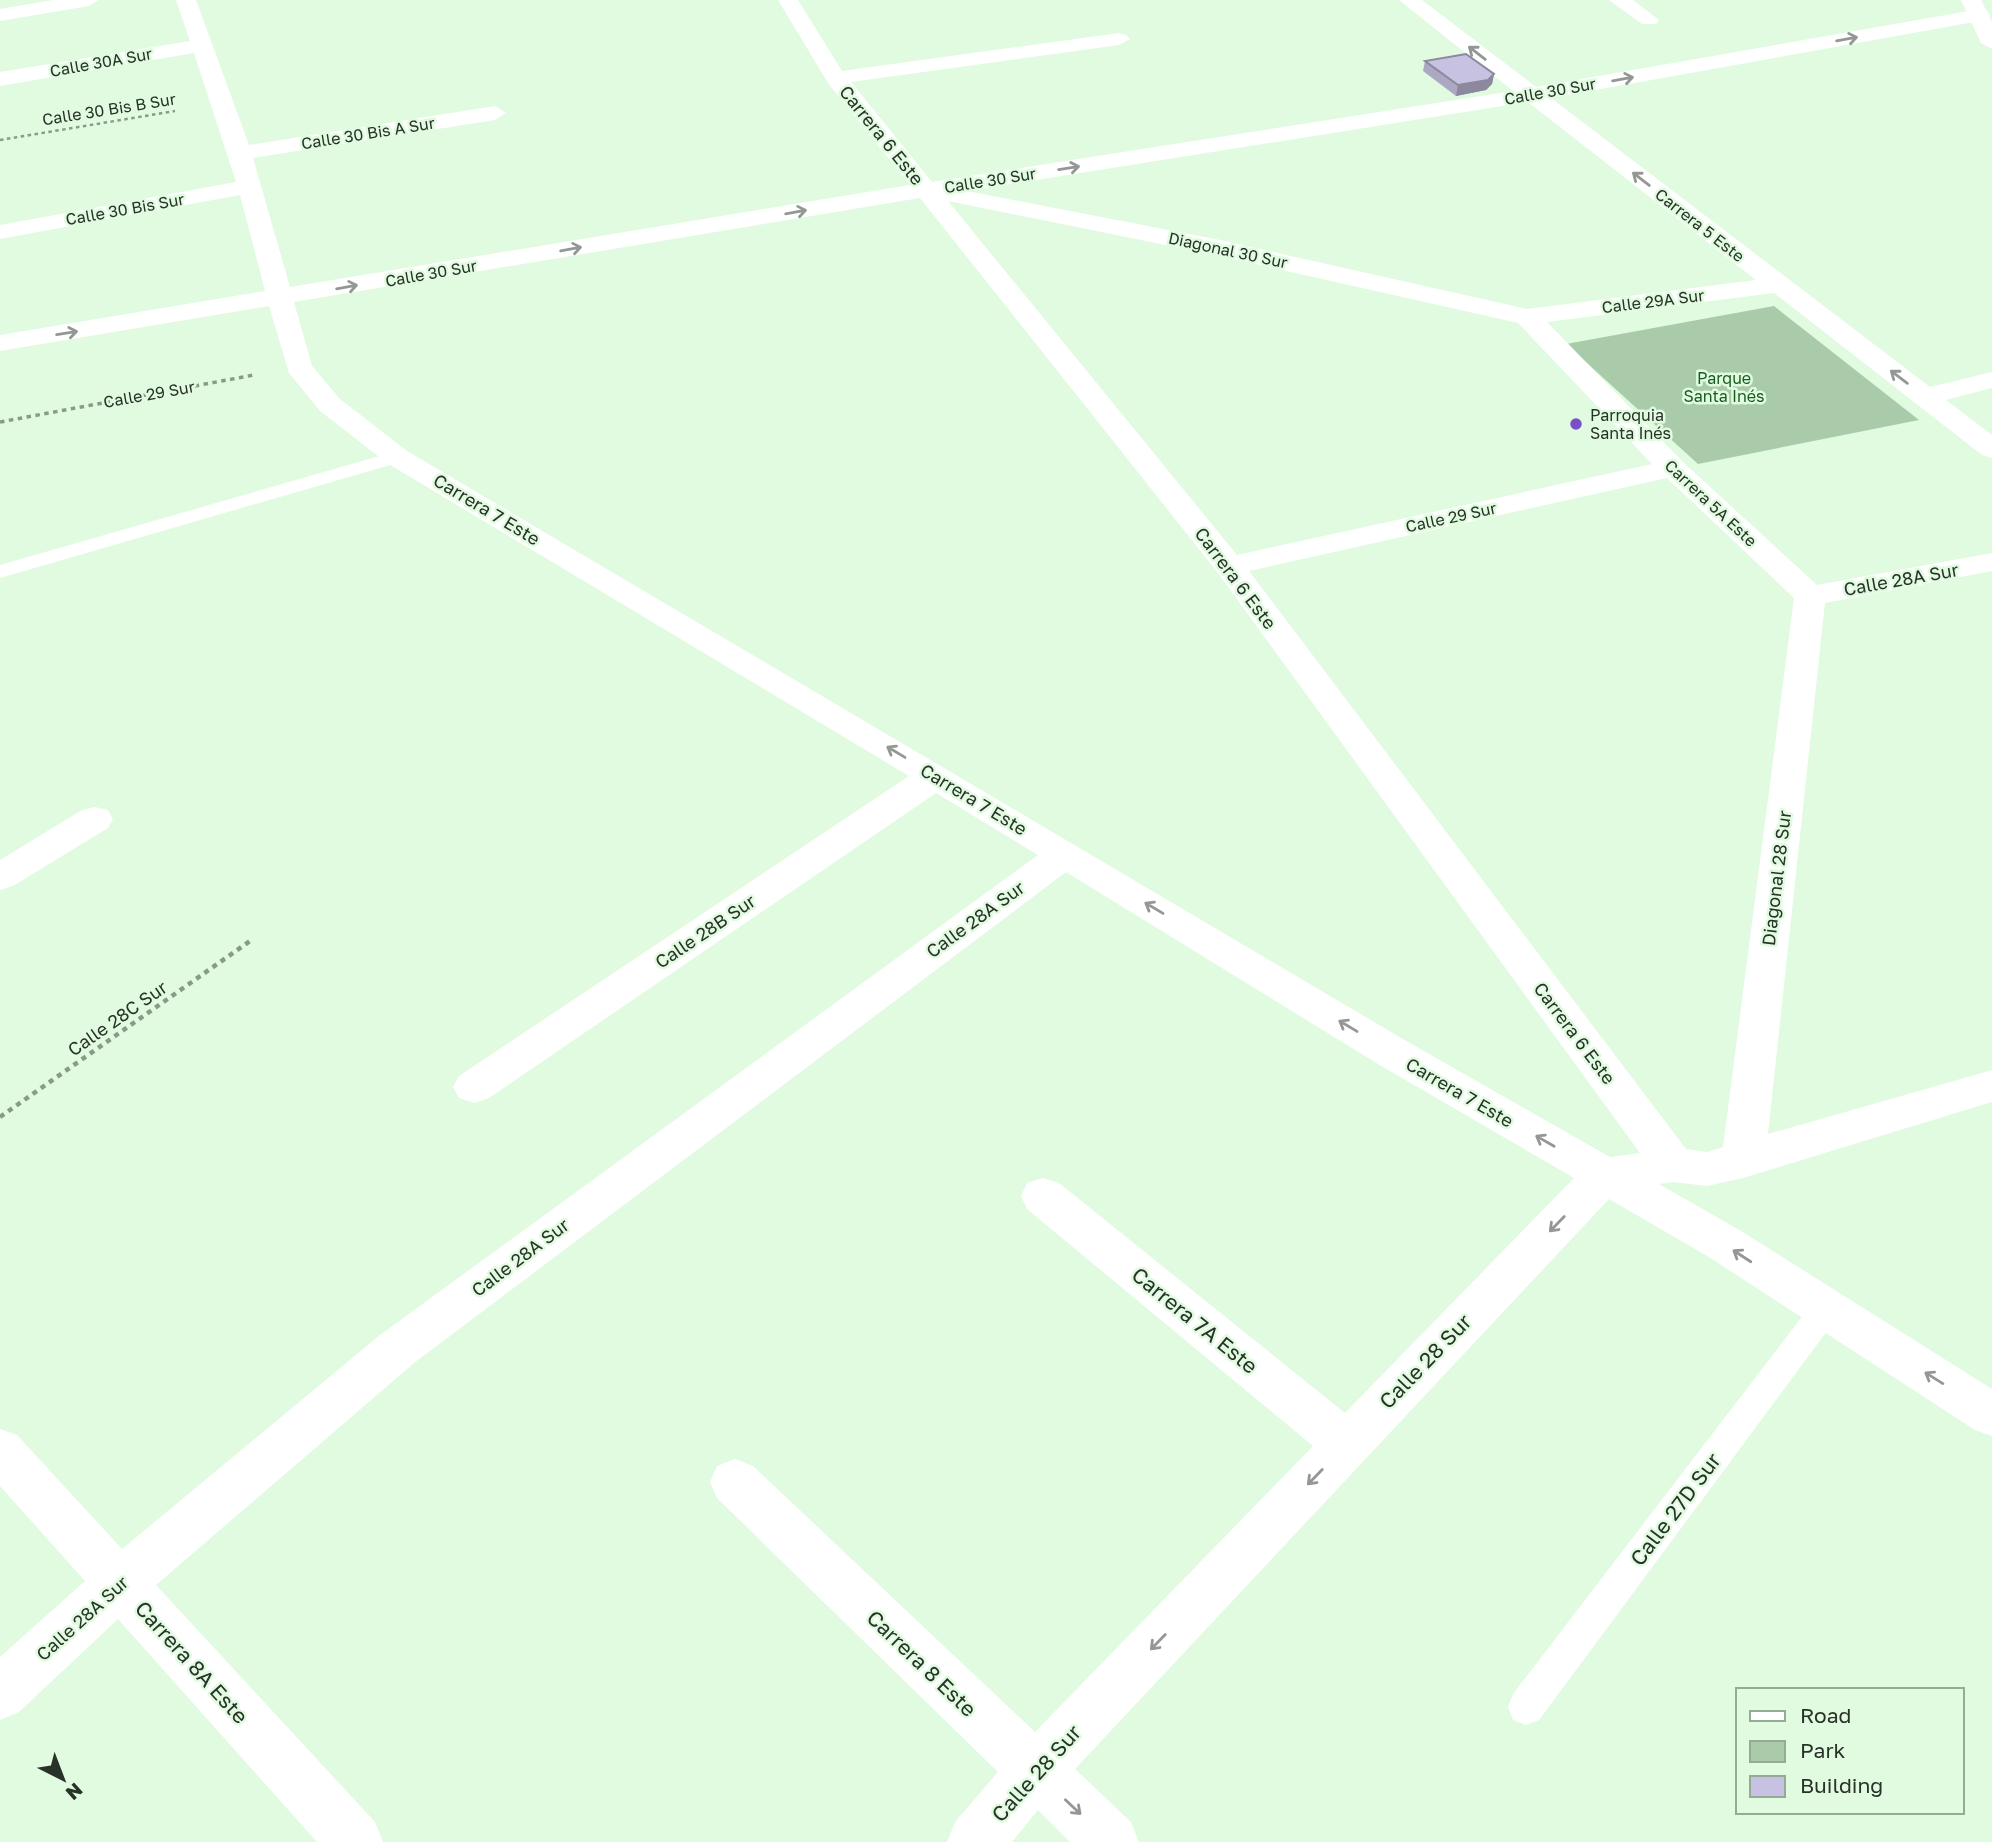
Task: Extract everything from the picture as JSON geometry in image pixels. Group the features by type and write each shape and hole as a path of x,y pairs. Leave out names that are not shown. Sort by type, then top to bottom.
{"street":[{"path":"0,15 89,0"},
{"name":"Carrera 7 Este","path":"186,0 251,186 299,367 330,405 397,457 935,776 1393,1053 1725,1244 1992,1415"},
{"name":"Carrera 6 Este","path":"788,0 836,78 1229,566 1673,1165"},
{"name":"Carrera 5 Este","path":"1409,0 1992,449"},
{"path":"1619,0 1649,20"},
{"path":"1976,7 1992,43"},
{"name":"Calle 30 Sur","path":"0,343 926,190 1531,95 1976,7"},
{"path":"836,78 1119,39"},
{"name":"Calle 30A Sur","path":"0,79 203,44"},
{"name":"Calle 30 Bis A Sur","path":"240,153 495,113"},
{"name":"Calle 30 Bis Sur","path":"0,232 251,186"},
{"name":"Diagonal 30 Sur","path":"926,190 1220,248 1527,317"},
{"name":"Calle 29A Sur","path":"1527,317 1778,285"},
{"name":"Carrera 5A Este","path":"1527,317 1673,468 1810,596"},
{"path":"1925,397 1992,380"},
{"name":"Calle 29 Sur","path":"1229,566 1673,468"},
{"name":"Calle 28A Sur","path":"1810,596 1992,562"},
{"name":"Diagonal 28 Sur","path":"1743,1161 1810,596"},
{"name":"Calle 28B Sur","path":"474,1087 935,776"},
{"path":"0,877 95,819"},
{"name":"Calle 28A Sur","path":"0,1693 120,1583 397,1349 1065,854"},
{"path":"1604,1175 1673,1165 1707,1169 1743,1161 1992,1086"},
{"name":"Calle 28 Sur","path":"975,1842 1035,1771 1604,1175"},
{"name":"Carrera 7A Este","path":"1043,1196 1347,1444"},
{"name":"Carrera 8A Este","path":"0,1451 355,1842"},
{"name":"Carrera 8 Este","path":"735,1482 1111,1842"}],"lane":[{"path":"0,572 397,457"},
{"name":"Calle 27D Sur","path":"1526,1707 1825,1310"}],"path":[{"name":"Calle 30 Bis B Sur","path":"0,140 223,103"},
{"name":"Calle 29 Sur","path":"0,422 299,367"},
{"name":"Calle 28C Sur","path":"0,1117 250,941"}],"green space":[{"name":"Parque Santa Inés","path":"1774,306 1919,420 1698,464 1566,344"}],"building":[{"path":"1466,54 1494,74 1488,80 1458,85 1425,61"}],"place":[{"name":"Parroquia Santa Inés","path":"1576,424"}]}
